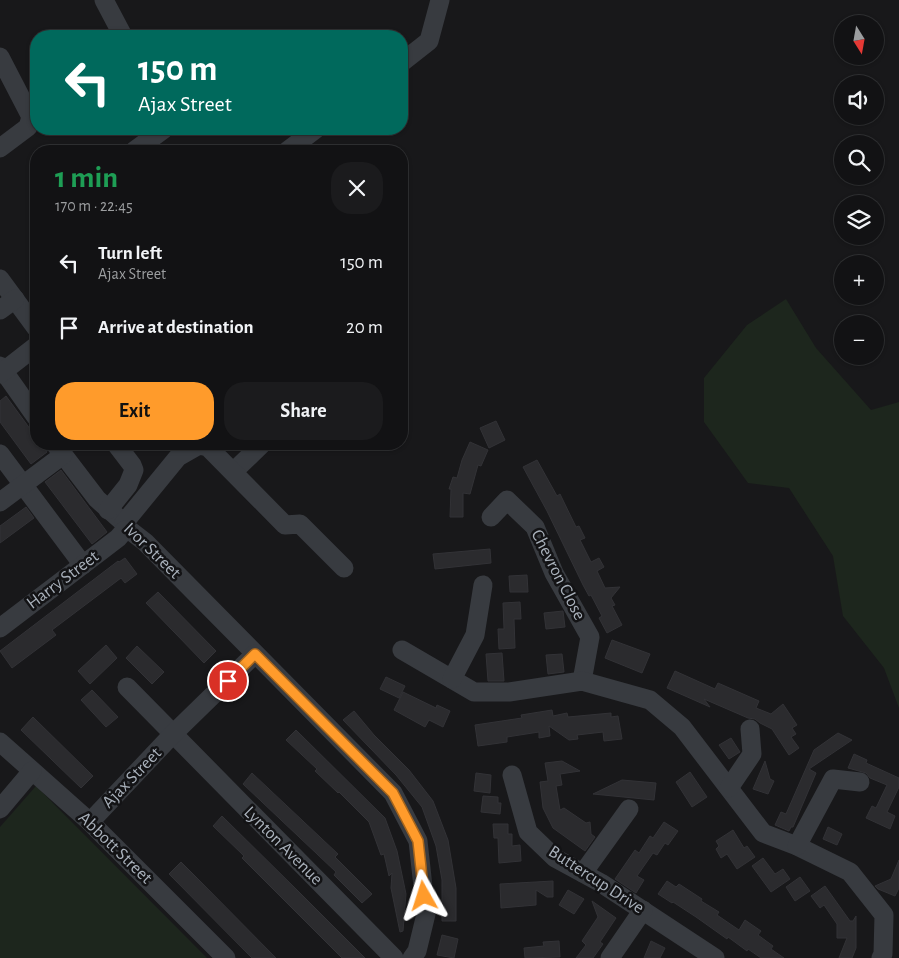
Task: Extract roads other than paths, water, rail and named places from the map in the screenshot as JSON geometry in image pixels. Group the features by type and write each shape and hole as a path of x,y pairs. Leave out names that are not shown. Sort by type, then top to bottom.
{"street":[{"path":"104,0 120,30"},
{"path":"408,58 429,41 440,0"},
{"path":"0,57 30,115"},
{"path":"0,148 28,127 30,120"},
{"path":"142,145 156,135"},
{"path":"296,145 308,135"},
{"path":"0,279 7,304 30,323"},
{"path":"30,350 1,371 30,409"},
{"path":"0,502 23,485 58,450"},
{"name":"Ivor Street","path":"60,450 97,499 124,527 145,542 393,793 418,841 426,914 417,951 412,958"},
{"path":"108,510 128,485 134,470 121,450"},
{"name":"Harry Street","path":"0,628 118,538 124,527 178,457 189,450"},
{"path":"210,450 285,525 300,524 344,568"},
{"path":"233,472 256,450"},
{"path":"0,454 83,565"},
{"name":"Chevron Close","path":"491,517 507,500 535,527 554,573 590,637 582,681"},
{"path":"452,680 475,634 482,585"},
{"path":"402,650 474,692 509,692 582,681 650,700 682,727 763,833 797,846 850,872 891,912 881,958"},
{"name":"Ajax Street","path":"90,822 173,734 255,654"},
{"name":"Ajax Street","path":"127,687 173,734"},
{"path":"729,788 752,754 750,729"},
{"name":"Lynton Avenue","path":"173,734 394,958"},
{"name":"Abbott Street","path":"0,742 90,822 226,958"},
{"path":"0,809 32,771"},
{"name":"Buttercup Drive","path":"512,775 528,832 555,858 601,882 715,958"},
{"path":"797,846 833,779 860,782"},
{"path":"583,873 629,809"},
{"path":"610,958 643,910"}]}
